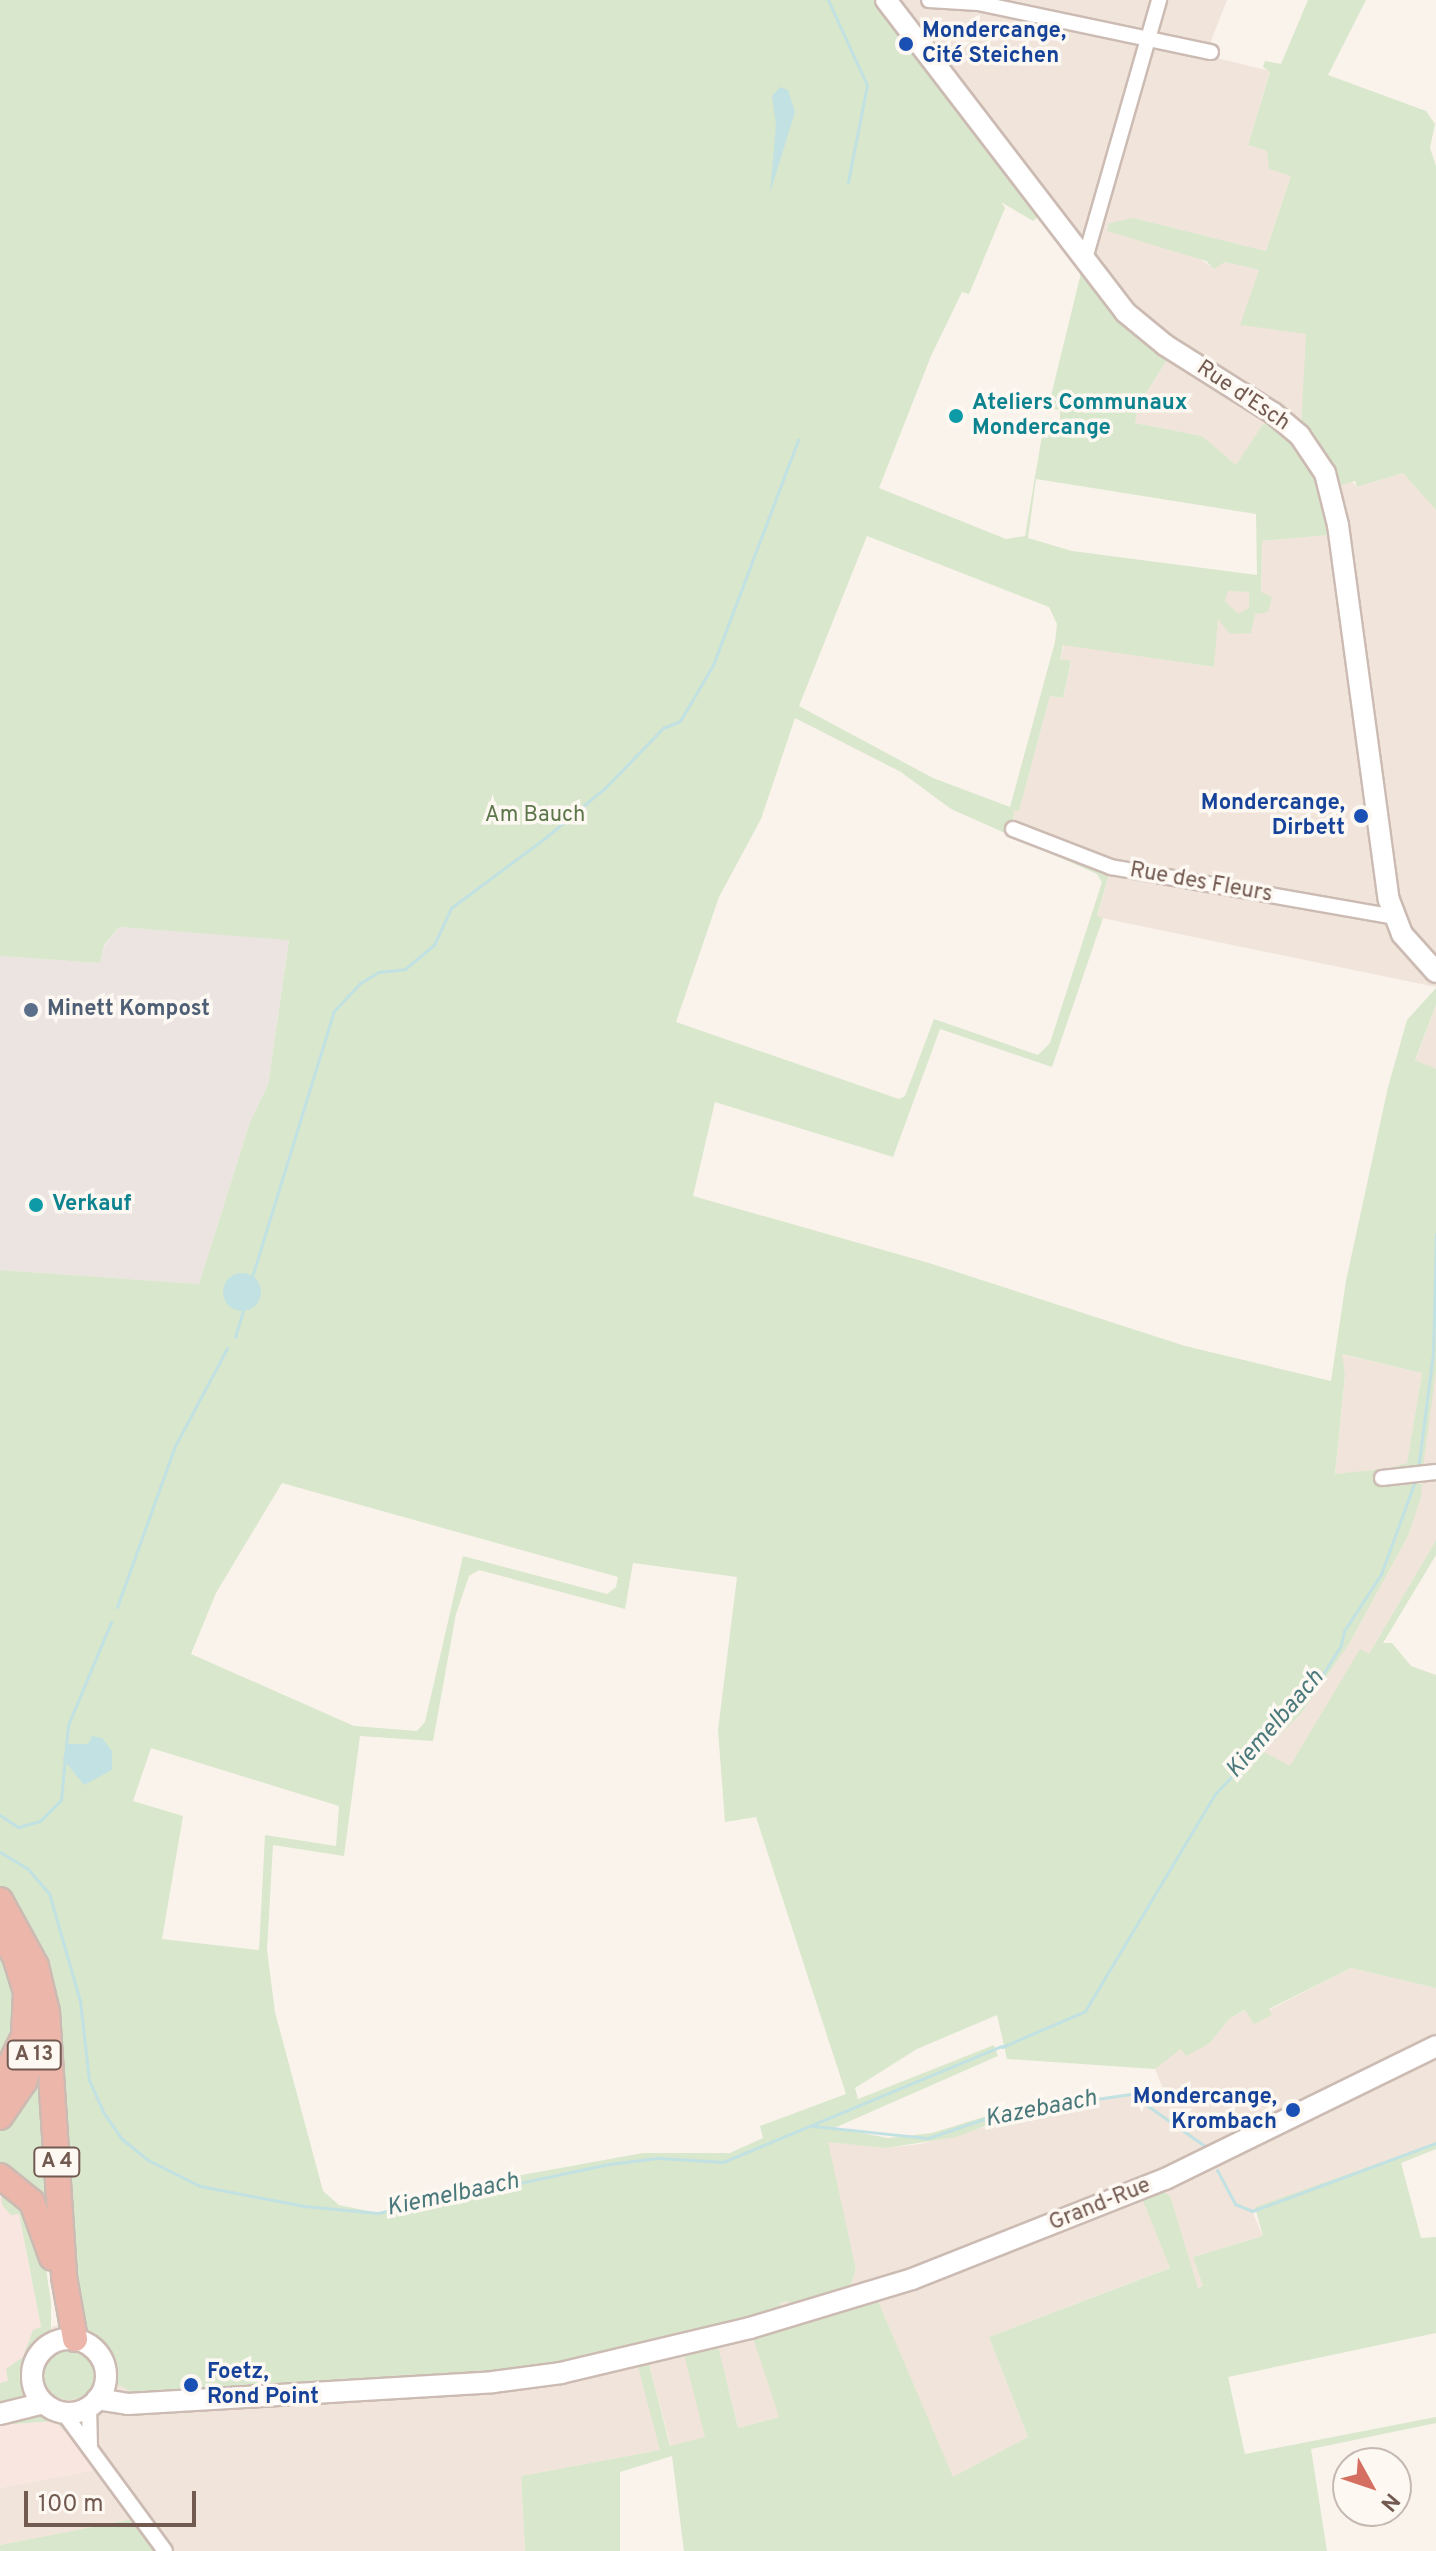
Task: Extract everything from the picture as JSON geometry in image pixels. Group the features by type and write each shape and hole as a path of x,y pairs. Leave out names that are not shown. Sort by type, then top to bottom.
{"highway":[{"name":"A 4","path":"0,1900 26,1993 24,2036 0,2085"},
{"name":"A 4","path":"5,1923 41,1983 69,2325 65,2340"},
{"name":"A 13","path":"0,2117 33,2061 41,1983"},
{"name":"A 4","path":"0,2176 32,2202 45,2228 65,2340"}],"main road":[{"name":"Rue d'Esch","path":"892,2 1084,262 1145,330 1300,436 1325,473 1338,525 1367,760 1395,917 1417,955 1436,972"},
{"name":"Grand-Rue","path":"93,2403 147,2403 493,2382 561,2373 750,2328 912,2279 1165,2179 1436,2046"},
{"path":"0,2403 16,2396 32,2378 37,2356 65,2340 100,2355 106,2378 124,2394 147,2403"},
{"path":"32,2378 44,2403 63,2412 93,2403 106,2378"},
{"path":"0,2414 44,2403"}],"street":[{"path":"929,0 978,3 1211,52"},
{"path":"1084,262 1159,0"},
{"name":"Rue des Fleurs","path":"1013,829 1111,867 1395,917"},
{"path":"1382,1478 1423,1474"},
{"path":"90,2446 93,2403"},
{"path":"63,2412 165,2551"}],"shaded area":[{"path":"879,0 1227,0 1209,46 1219,48 1217,58 1270,71 1248,145 1267,151 1291,176 1266,251 1134,218 1214,268 1225,262 1259,270 1307,334 1301,427 1357,487 1403,473 1436,510 1436,987 1097,917 1111,867 1013,829 1014,809 1019,811 1050,696 1063,698 1071,662 1060,659 1064,644 1213,667 1221,590 1261,593 1262,541 1328,535 1328,526 1275,427 1263,424 1237,466 1201,436 1135,423 1138,406 1167,360 1126,328 1081,273"},
{"name":"Minett Kompost","path":"119,927 289,939 268,1085 250,1122 199,1284 0,1270 0,956 100,963 104,946"},
{"path":"1436,1005 1436,1069 1415,1061"},
{"path":"1341,1354 1422,1373 1407,1464 1393,1470 1411,1470 1436,1371 1436,1540 1369,1654 1360,1650 1290,1767 1261,1751 1300,1715 1349,1644 1408,1536 1422,1485 1421,1479 1382,1478 1382,1469 1335,1475 1345,1375"},
{"path":"1351,1968 1436,1988 1436,2143 1252,2211 1263,2236 1193,2257 1203,2286 1197,2288 1170,2197 1185,2262 989,2337 1028,2437 952,2478 878,2301 779,2417 738,2428 718,2345 706,2437 671,2447 649,2364 660,2450 521,2476 525,2551 155,2551 133,2519 0,2545 0,2488 99,2469 60,2420 31,2400 22,2382 32,2354 53,2326 73,2324 105,2353 112,2376 148,2394 201,2387 220,2391 782,2310 780,2303 850,2287 856,2269 827,2141 886,2148 920,2144 1079,2102 1142,2092 1169,2104 1155,2069 1181,2048 1210,2043 1230,2018 1246,2010 1254,2024 1269,2010"},
{"path":"0,2196 19,2214 41,2328 8,2381 0,2383"},
{"path":"55,2421 78,2439 100,2469 0,2488 0,2425"}],"green space":[{"name":"Am Bauch","path":"0,0 879,0 1039,216 1033,221 1001,202 1005,208 969,294 962,292 931,356 879,488 1006,539 1025,536 1045,418 1060,420 1060,410 1048,408 1081,273 1126,328 1167,360 1138,406 1135,423 1202,436 1236,465 1263,424 1278,424 1319,475 1329,535 1262,541 1261,592 1272,597 1268,612 1255,614 1251,633 1230,634 1218,619 1214,667 1063,645 1060,659 1071,661 1063,698 1050,696 1019,811 1014,810 1013,828 1111,867 1097,916 1103,918 1052,1067 940,1029 893,1157 715,1102 693,1196 929,1263 1185,1346 1331,1381 1346,1281 1388,1087 1407,1020 1436,988 1436,1005 1415,1060 1436,1069 1436,1371 1423,1468 1393,1467 1407,1463 1422,1373 1342,1354 1345,1375 1335,1474 1382,1469 1382,1477 1410,1475 1410,1483 1422,1484 1421,1497 1408,1536 1349,1644 1300,1715 1262,1751 1290,1766 1360,1649 1369,1654 1436,1540 1436,1555 1383,1643 1392,1643 1411,1666 1436,1675 1436,1988 1351,1968 1269,2009 1272,2015 1254,2024 1245,2010 1230,2018 1210,2043 1186,2056 1181,2049 1155,2069 1007,2059 997,2015 917,2049 855,2088 858,2099 994,2045 998,2056 834,2128 888,2138 932,2133 990,2115 993,2123 956,2137 886,2148 828,2142 856,2269 850,2287 856,2290 790,2306 788,2301 780,2303 782,2311 561,2367 135,2394 117,2384 105,2353 73,2324 52,1982 40,1944 0,1889 0,1270 199,1284 250,1122 268,1085 289,940 119,927 104,945 100,963 0,956","holes":["1036,479 1256,514 1257,575 1072,551 1028,538","867,536 1049,607 1057,624 1055,642 1010,807 933,778 799,706","1228,591 1249,592 1249,608 1238,614 1225,601","795,718 901,772 951,809 1097,874 1102,882 1050,1043 1038,1055 934,1019 905,1096 899,1099 676,1022 719,897 761,819","282,1483 618,1577 616,1587 607,1594 463,1556 425,1722 417,1731 354,1726 191,1654 216,1593","633,1563 737,1577 718,1730 725,1822 756,1817 846,2094 760,2126 763,2138 730,2153 643,2153 439,2190 378,2213 339,2205 323,2191 275,2012 267,1950 273,1845 344,1856 360,1736 433,1741 456,1614 469,1576 479,1570 625,1609","151,1748 339,1806 336,1846 265,1835 259,1950 162,1939 183,1816 133,1801"]},
{"path":"1308,0 1366,0 1328,75 1426,111 1435,124 1430,148 1436,166 1436,510 1403,473 1357,487 1355,481 1338,486 1301,427 1306,334 1240,325 1259,270 1225,262 1214,269 1206,261 1107,231 1109,223 1134,218 1266,251 1291,176 1269,169 1267,151 1248,145 1270,72 1263,67 1265,61 1281,64"},
{"path":"0,1946 20,2001 16,2035 0,2071"},
{"path":"41,2056 56,2222 0,2170 0,2131"},
{"path":"1436,2143 1436,2149 1401,2163 1421,2238 1436,2237 1436,2333 1228,2377 1245,2454 1436,2417 1436,2423 1311,2449 1327,2551 684,2551 672,2456 620,2472 620,2551 525,2551 521,2476 660,2450 638,2367 649,2364 670,2446 705,2437 684,2354 718,2345 738,2428 779,2417 752,2335 878,2301 953,2477 1028,2437 989,2337 1170,2268 1142,2198 1160,2190 1170,2196 1198,2288 1203,2286 1193,2257 1263,2236 1255,2207"},
{"path":"0,2184 25,2206 44,2256 51,2302 51,2333 32,2354 22,2383 31,2400 67,2426 78,2439 74,2441 55,2421 0,2425 0,2383 8,2381 6,2369 23,2357 33,2330 41,2327 19,2214 11,2215 2,2205"},
{"path":"69,2350 87,2357 94,2375 87,2393 69,2400 51,2393 44,2375 51,2357"},
{"path":"133,2519 155,2551 0,2551 0,2545"}],"water":[{"path":"780,87 788,90 795,112 770,193 776,125 772,96"},
{"path":"242,1273 255,1279 261,1292 255,1305 242,1311 229,1305 223,1292 229,1279"},
{"path":"92,1736 102,1738 112,1751 112,1770 84,1785 63,1759 68,1744 88,1744"}],"waterway":[{"path":"828,0 867,85 848,182"},
{"path":"252,1277 334,1011 360,983 378,972 405,969 434,945 451,908 545,838 606,787 663,728 680,721 713,665 798,440"},
{"name":"Kiemelbaach","path":"1418,1469 1433,1353 1436,1234"},
{"path":"235,1337 243,1311"},
{"path":"117,1607 175,1446 227,1348"},
{"name":"Kiemelbaach","path":"1002,2047 1085,2011 1215,1794 1279,1726 1286,1710 1315,1687 1341,1645 1344,1631 1381,1574 1415,1481"},
{"path":"0,1815 18,1827 40,1821 61,1800 68,1725 111,1622"},
{"name":"Kiemelbaach","path":"0,1852 27,1868 49,1893 80,2001 89,2080 103,2112 122,2139 148,2160 200,2186 304,2206 378,2213 609,2164 658,2158 723,2162 1002,2046"},
{"name":"Kazebaach","path":"813,2126 928,2138 1001,2113 1131,2094 1206,2147"},
{"name":"Kazebaach","path":"1217,2170 1235,2204 1252,2211 1436,2143"}],"place":[{"name":"Mondercange, Cité Steichen","path":"906,44"},
{"name":"Ateliers Communaux Mondercange","path":"956,416"},
{"name":"Mondercange, Dirbett","path":"1361,816"},
{"name":"Minett Kompost","path":"31,1010"},
{"name":"Verkauf","path":"36,1205"},
{"name":"Mondercange, Krombach","path":"1293,2110"},
{"name":"Foetz, Rond Point","path":"191,2385"}]}
